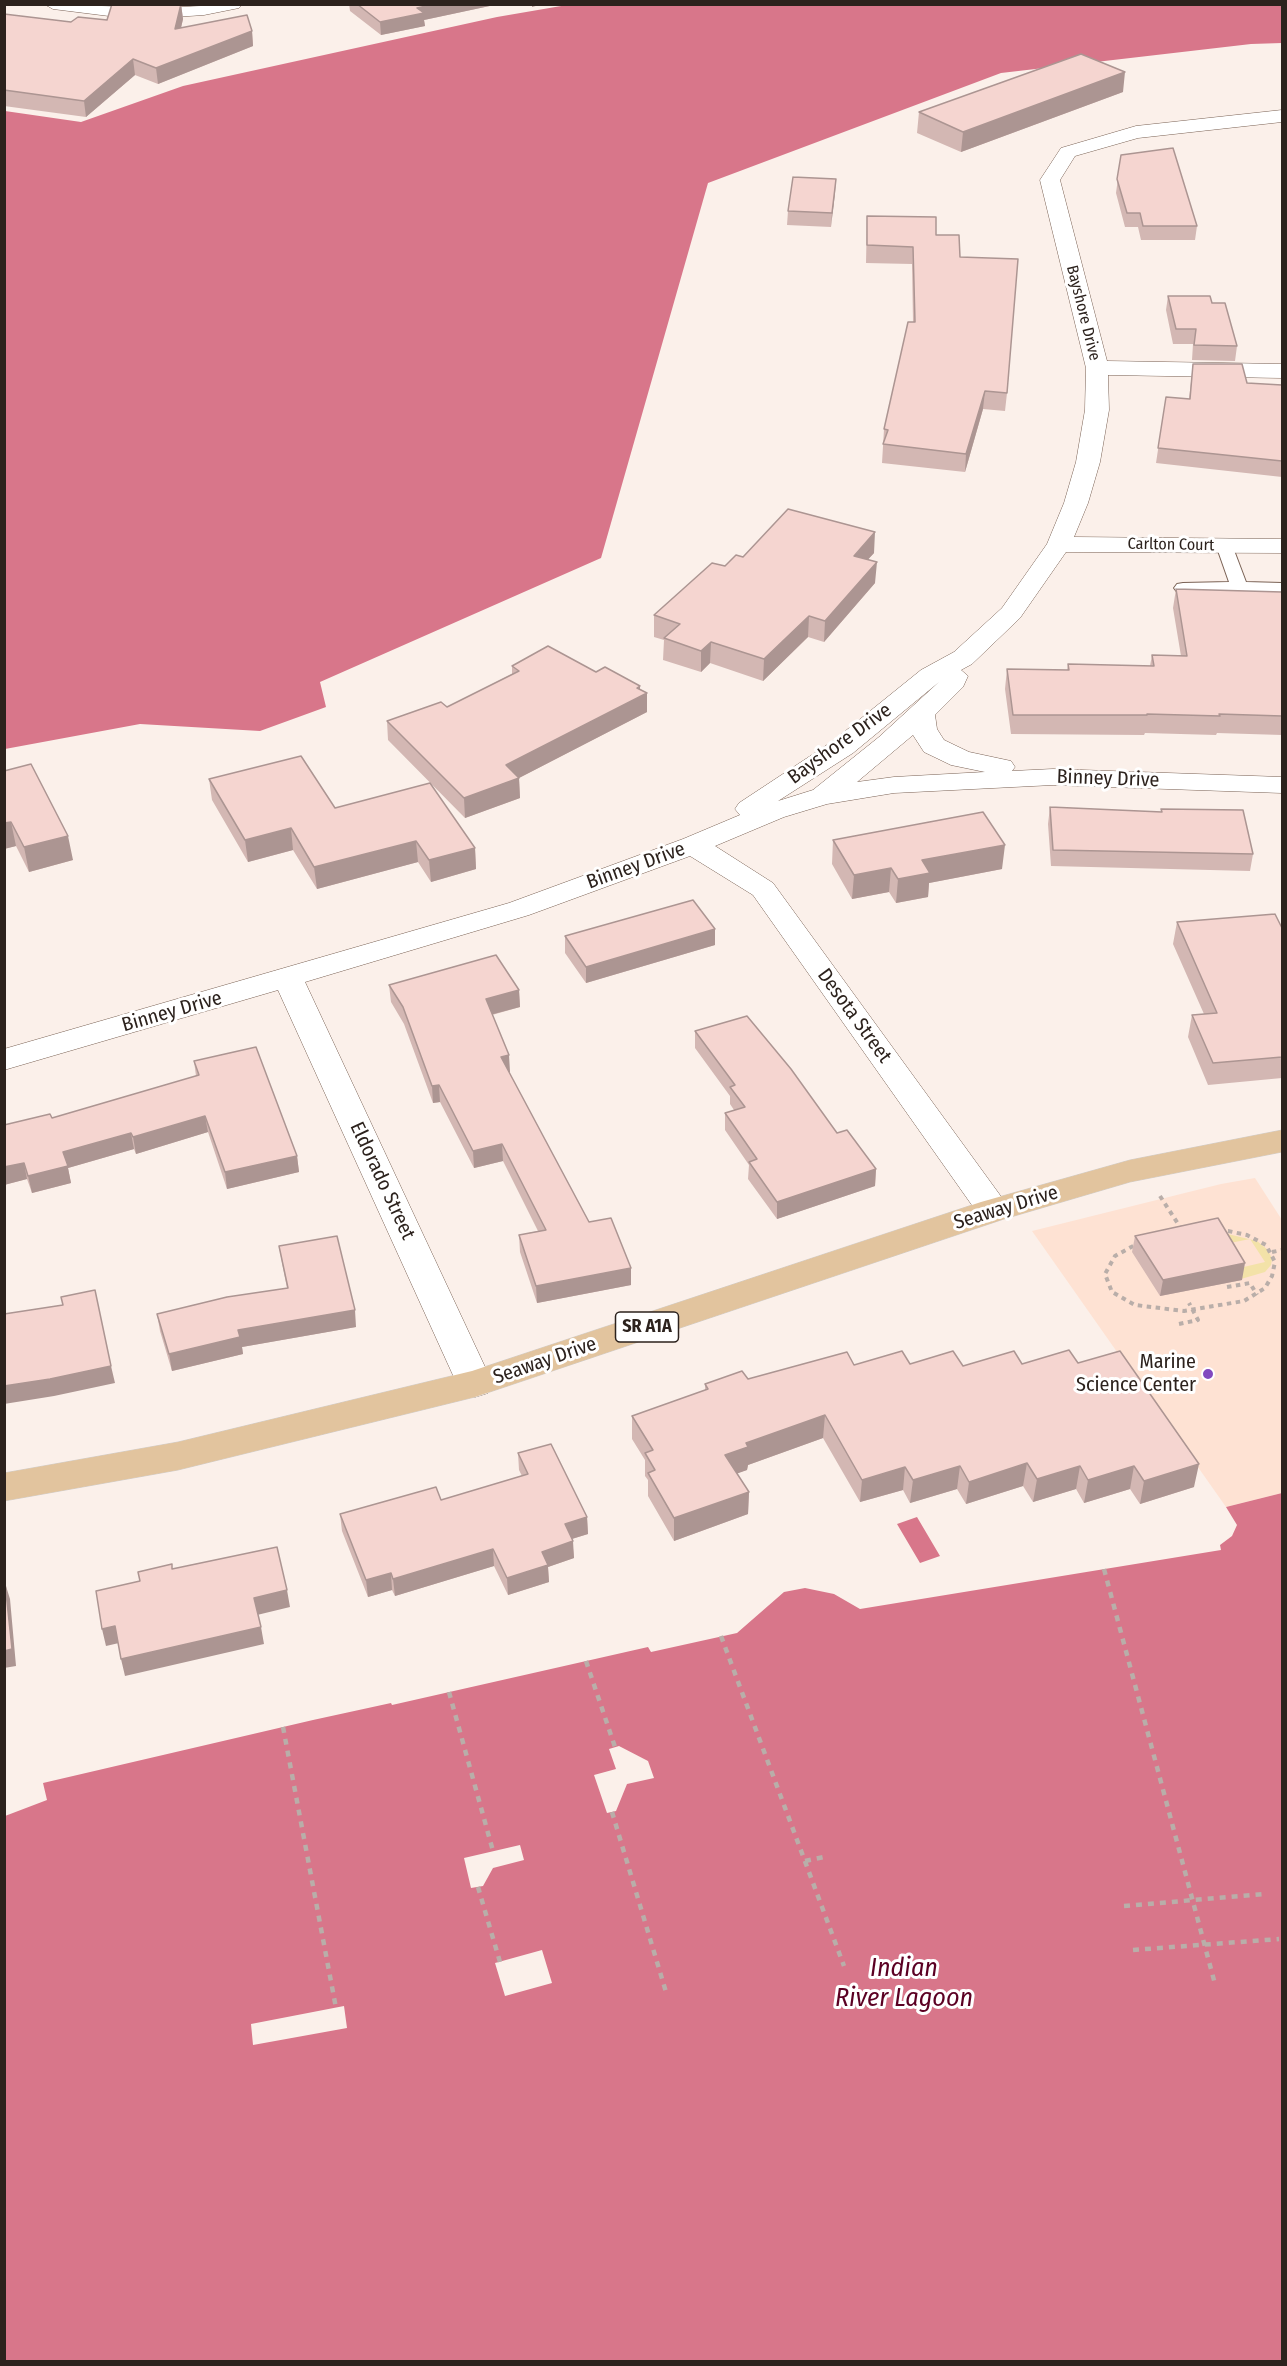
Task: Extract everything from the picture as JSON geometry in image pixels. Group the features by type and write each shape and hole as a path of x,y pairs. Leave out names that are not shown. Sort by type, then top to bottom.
{"main road":[{"name":"Seaway Drive","path":"4,1487 178,1456 475,1384 993,1210 1130,1172 1282,1141"}],"street":[{"path":"53,4 117,12 159,13 204,10 233,4"},
{"name":"Bayshore Drive","path":"706,839 766,796 843,747 930,676 963,658 1011,614 1059,544 1076,503 1088,462 1097,410 1097,368 1050,180 1068,152 1136,132 1282,116"},
{"path":"1097,368 1282,371"},
{"name":"Carlton Court","path":"1059,544 1282,546"},
{"name":"Bayshore Drive","path":"823,796 890,742 950,687 963,658"},
{"name":"Bayshore Drive","path":"921,713 923,729 934,746 961,759 1053,777"},
{"name":"Binney Drive","path":"4,1060 519,909 774,812 823,796 894,785 1053,777 1279,790"},
{"name":"Desota Street","path":"706,839 763,889 993,1210"},
{"name":"Eldorado Street","path":"288,978 475,1384"}],"lane":[{"path":"1224,545 1239,587"},
{"path":"1183,588 1280,588"}],"path":[{"path":"1158,1193 1189,1241"},
{"path":"1211,1229 1247,1235 1266,1245 1272,1252 1275,1262 1272,1276 1257,1295 1244,1301 1193,1310 1155,1310 1135,1305 1112,1292 1105,1274 1115,1256 1127,1248 1144,1240 1183,1231 1211,1229"},
{"path":"1272,1252 1282,1250"},
{"path":"1227,1287 1250,1283 1257,1295"},
{"path":"1179,1324 1198,1320 1190,1303"},
{"path":"1104,1569 1215,1984"},
{"path":"721,1636 844,1966"},
{"path":"586,1661 615,1747"},
{"path":"449,1692 493,1851"},
{"path":"283,1727 336,2008"},
{"path":"612,1812 666,1992"},
{"path":"805,1861 824,1857"},
{"path":"478,1887 500,1962"},
{"path":"1124,1906 1264,1894"},
{"path":"1133,1950 1279,1939"}],"shaded area":[{"name":"Marine Science Center","path":"1255,1178 1282,1220 1282,1493 1226,1507 1032,1231 1221,1184"},
{"path":"1215,1231 1249,1239 1220,1245"},
{"path":"1250,1239 1257,1241 1268,1250 1272,1259 1271,1265 1265,1272 1241,1279 1235,1269 1265,1262"}],"water":[{"path":"567,5 1282,5 1282,43 1251,44 1001,73 708,183 601,558 320,682 326,707 260,731 140,724 5,749 5,111 81,122 183,86 497,17"},
{"name":"Indian River Lagoon","path":"1282,1493 1282,2361 5,2362 5,1816 47,1800 43,1783 313,1720 391,1703 392,1705 648,1647 651,1652 737,1633 784,1592 805,1588 834,1594 860,1609 1221,1550 1220,1545 1232,1536 1237,1525 1226,1507"},
{"path":"917,1517 940,1556 920,1563 897,1524"}],"pier":[{"path":"619,1746 648,1761 654,1778 627,1784 616,1811 607,1813 594,1775 616,1769 609,1749"},
{"path":"520,1845 524,1860 493,1868 483,1886 471,1888 464,1858"},
{"path":"542,1950 552,1983 505,1996 495,1963"},
{"path":"344,2006 347,2028 253,2045 251,2024"}],"building":[{"path":"112,4 181,4 175,29 247,15 252,31 156,68 133,59 84,101 4,90 4,14 71,22 78,17 107,20"},
{"path":"357,4 435,4 417,8 424,13 380,22"},
{"path":"1081,54 1125,72 963,132 919,112"},
{"path":"1173,148 1197,226 1143,226 1140,213 1127,213 1117,179 1121,155"},
{"path":"793,177 836,179 832,213 788,211"},
{"path":"867,216 936,217 936,235 959,235 960,257 1018,259 1007,393 985,391 966,454 883,444 888,430 884,429 908,322 915,322 913,247 867,245"},
{"path":"1168,296 1210,296 1212,303 1225,303 1237,346 1194,345 1196,329 1176,329"},
{"path":"1193,364 1242,364 1247,383 1282,385 1282,461 1158,448 1166,397 1190,399"},
{"path":"788,509 875,532 854,556 877,562 825,621 809,616 764,659 711,642 701,651 664,638 680,624 654,615 712,563 725,566 736,555 743,557"},
{"path":"1176,589 1282,592 1282,716 1013,715 1007,669 1069,670 1068,664 1154,666 1152,655 1187,656"},
{"path":"548,646 596,672 605,667 640,686 637,688 647,693 506,765 519,778 464,798 387,721 441,702 447,707 519,671 512,666"},
{"path":"301,756 335,808 430,783 475,848 429,860 416,841 314,867 291,828 245,840 209,779"},
{"path":"31,764 68,836 24,847 11,822 4,823 4,771"},
{"path":"1050,807 1162,812 1161,809 1243,810 1253,854 1053,850"},
{"path":"983,812 1005,845 922,860 930,873 898,879 891,868 854,875 833,840"},
{"path":"693,900 715,929 586,967 565,936"},
{"path":"1275,914 1282,928 1282,1057 1213,1063 1192,1015 1217,1013 1177,922"},
{"path":"496,955 519,990 486,999 509,1055 501,1057 589,1222 611,1218 631,1268 536,1286 519,1235 546,1230 502,1144 473,1151 439,1085 432,1086 403,1007 389,985"},
{"path":"747,1016 791,1069 837,1133 847,1130 876,1169 777,1202 749,1162 757,1159 725,1113 745,1107 730,1087 735,1085 695,1031"},
{"path":"256,1047 297,1156 225,1172 205,1116 133,1137 131,1133 63,1152 68,1166 28,1176 24,1163 4,1167 4,1125 50,1114 52,1118 199,1075 194,1061"},
{"path":"1218,1218 1245,1263 1163,1280 1135,1236"},
{"path":"337,1236 355,1310 238,1330 240,1337 169,1354 157,1314 227,1297 288,1288 279,1246"},
{"path":"95,1290 111,1366 4,1386 4,1314 63,1305 61,1297"},
{"path":"1069,1350 1078,1363 1120,1351 1199,1464 1144,1481 1134,1466 1088,1480 1080,1466 1037,1479 1027,1463 969,1482 960,1466 913,1480 905,1467 862,1480 825,1415 746,1443 748,1447 725,1455 749,1492 674,1518 648,1473 655,1470 645,1453 653,1450 632,1416 708,1389 705,1384 742,1371 748,1379 847,1352 854,1365 902,1351 910,1364 953,1351 963,1366 1014,1351 1022,1364"},
{"path":"551,1444 587,1517 565,1524 573,1541 542,1552 548,1565 507,1578 493,1549 393,1579 391,1573 366,1580 340,1514 436,1487 441,1500 528,1474 518,1453"},
{"path":"277,1547 287,1590 254,1598 261,1627 121,1659 115,1626 102,1629 96,1591 140,1581 138,1572 172,1564 172,1569"},
{"path":"4,1583 12,1649 4,1651"}],"place":[{"name":"Marine Science Center","path":"1208,1374"}]}
